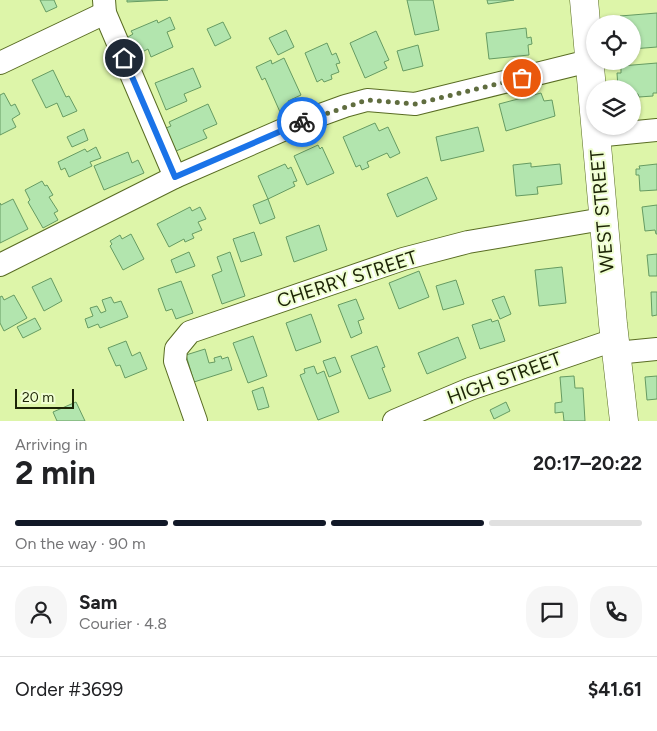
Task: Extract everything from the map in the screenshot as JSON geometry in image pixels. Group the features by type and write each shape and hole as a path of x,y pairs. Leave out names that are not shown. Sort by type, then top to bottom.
{"street":[{"name":"WEST STREET","path":"584,0 586,24"},
{"path":"0,63 105,7 175,177"},
{"path":"0,265 175,177 301,122 345,106 367,100 415,104 586,62"},
{"name":"WEST STREET","path":"590,70 615,347 624,421"},
{"path":"595,136 657,130"},
{"name":"CHERRY STREET","path":"196,421 174,361 176,349 190,332 403,259 468,242 556,225 603,219"},
{"name":"HIGH STREET","path":"394,421 470,389 615,347 657,349"}],"building":[{"path":"40,0 54,0 57,7 46,12"},
{"path":"127,0 168,0 127,2"},
{"path":"407,0 433,0 439,30 415,35"},
{"path":"487,0 514,0 488,4"},
{"path":"657,13 657,47 641,48 641,15 632,15"},
{"path":"170,17 175,29 167,32 173,47 151,57 148,49 136,55 128,37 133,34 131,31 157,20 158,23"},
{"path":"223,22 231,38 215,46 207,29"},
{"path":"526,28 527,38 531,37 532,44 528,45 529,55 489,59 486,33"},
{"path":"286,30 294,47 278,55 269,38"},
{"path":"376,31 389,60 384,62 387,68 365,78 350,43"},
{"path":"327,43 332,55 336,53 340,63 336,64 339,72 331,75 332,79 324,82 322,79 317,82 305,53"},
{"path":"418,45 423,66 403,71 397,51"},
{"path":"284,58 301,95 288,101 291,107 280,112 265,78 262,80 256,67 271,60 272,64"},
{"path":"657,63 657,93 653,93 653,96 641,97 641,80 617,80 617,73 621,73 621,70 641,70 641,64"},
{"path":"193,68 201,87 184,94 187,101 166,110 155,83"},
{"path":"53,70 66,97 69,96 77,111 63,117 57,103 46,108 32,80"},
{"path":"4,93 11,106 15,104 20,114 12,119 16,127 0,135 0,95"},
{"path":"541,93 544,101 552,100 555,116 506,131 499,104"},
{"path":"208,104 217,124 203,130 207,138 176,151 166,128 171,126 169,122"},
{"path":"375,123 379,131 388,127 400,153 390,158 387,153 367,162 369,167 362,170 360,165 356,167 343,137"},
{"path":"478,127 484,151 441,161 436,137"},
{"path":"84,129 88,140 72,147 67,137"},
{"path":"318,145 320,149 322,147 334,173 307,185 294,156"},
{"path":"96,147 101,158 90,162 92,166 69,177 65,168 61,170 58,162 85,149 87,152"},
{"path":"128,152 132,163 138,160 144,173 104,190 94,166"},
{"path":"531,163 531,167 560,164 562,184 537,187 538,194 516,196 513,165"},
{"path":"285,164 288,169 291,167 297,181 293,182 295,186 268,199 258,176"},
{"path":"657,164 657,190 640,191 639,175 636,175 636,169 640,169 639,166"},
{"path":"427,177 437,199 397,217 387,194"},
{"path":"42,181 53,195 49,197 58,211 54,213 58,220 43,228 28,202 30,200 25,190"},
{"path":"13,199 28,229 0,243 0,203 1,205"},
{"path":"268,199 275,218 260,224 253,205"},
{"path":"657,205 656,234 655,230 645,231 642,207"},
{"path":"190,207 192,211 200,207 206,219 198,222 202,230 192,234 194,238 185,242 184,239 169,247 157,224"},
{"path":"319,225 327,250 294,262 286,237"},
{"path":"254,232 262,255 241,262 233,239"},
{"path":"131,234 144,259 123,270 110,246 112,244 110,241 120,235 122,239"},
{"path":"189,252 195,266 176,273 171,260"},
{"path":"230,252 245,296 222,304 212,275 222,271 217,257"},
{"path":"657,254 657,276 649,276 647,255"},
{"path":"562,267 566,303 539,306 535,270"},
{"path":"419,271 429,297 399,309 389,283"},
{"path":"51,278 62,301 44,311 32,287"},
{"path":"456,280 464,304 443,310 436,286"},
{"path":"181,281 193,313 176,319 172,309 166,311 158,289"},
{"path":"651,292 657,292 657,315 652,316"},
{"path":"14,295 27,318 4,331 0,323 0,297 2,296 4,300"},
{"path":"504,296 511,314 500,319 492,300"},
{"path":"111,297 114,303 121,301 128,317 100,328 98,324 88,328 85,319 93,316 90,308 97,306 101,313 106,311 102,300"},
{"path":"356,299 364,319 358,321 362,333 351,338 338,305"},
{"path":"311,314 321,342 296,351 286,323"},
{"path":"35,318 41,329 23,338 17,327"},
{"path":"491,319 492,322 498,320 505,341 480,349 472,325"},
{"path":"253,336 267,376 248,383 233,343"},
{"path":"458,337 466,358 427,374 418,353"},
{"path":"126,341 132,356 140,352 147,369 125,378 120,365 116,366 108,348"},
{"path":"377,346 385,367 382,368 391,391 369,399 351,356"},
{"path":"205,349 209,363 215,362 214,358 221,356 222,359 228,357 232,370 194,382 186,355"},
{"path":"335,357 341,372 329,377 323,361"},
{"path":"314,366 317,374 324,371 339,412 318,420 300,375 305,373 304,369"},
{"path":"574,376 575,388 583,388 585,421 564,421 563,412 555,413 555,403 562,402 560,377"},
{"path":"657,376 657,399 647,400 645,377"},
{"path":"263,387 269,407 258,410 252,391"},
{"path":"76,402 85,421 57,421 53,412"},
{"path":"506,402 510,411 494,419 490,410"}],"way so far":[{"path":"302,122 367,100 415,104 522,78"}],"route":[{"path":"124,58 175,177 302,122"}]}
